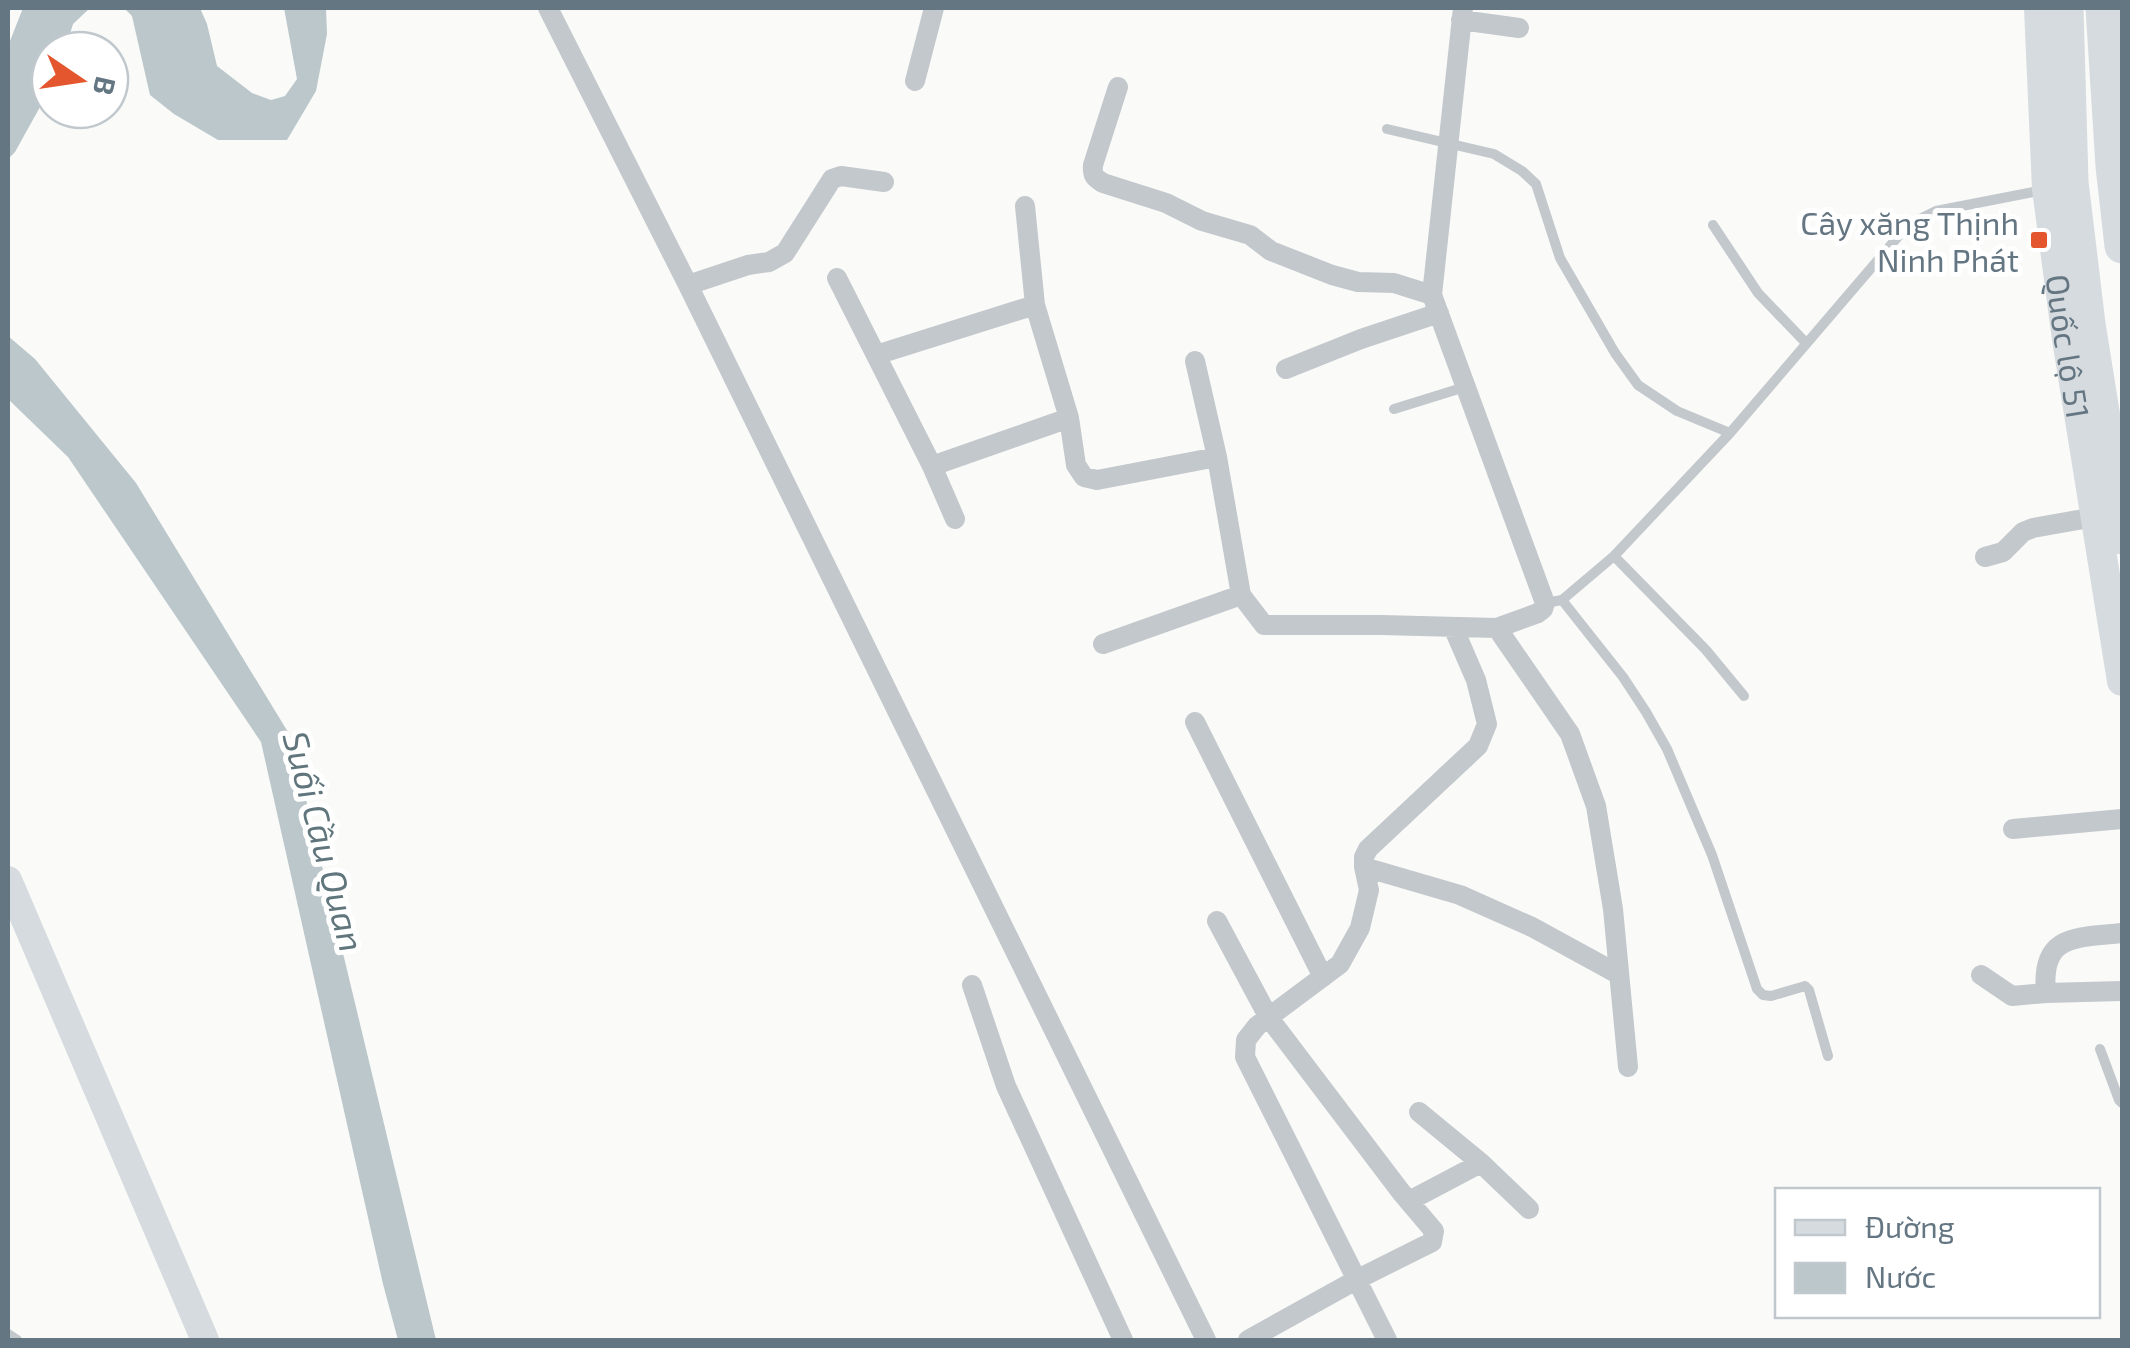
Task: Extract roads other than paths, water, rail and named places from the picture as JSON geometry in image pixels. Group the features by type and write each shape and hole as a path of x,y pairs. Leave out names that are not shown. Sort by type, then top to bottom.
{"highway":[{"name":"Quốc lộ 51","path":"2066,8 2059,186 2088,324 2108,527"},
{"path":"2103,8 2122,246"}],"main road":[{"name":"Quốc lộ 51","path":"2040,8 2059,186"},
{"name":"Quốc lộ 51","path":"2108,527 2122,682"}],"street":[{"path":"914,81 934,8"},
{"path":"555,11 1206,1340"},
{"path":"1195,361 1217,457 1241,595 1264,625 1497,628 1538,613 1553,601 1436,304 1458,12 1519,28"},
{"path":"1118,87 1093,165 1095,178 1250,236 1271,251 1332,275 1358,282 1394,283 1436,304"},
{"path":"688,285 769,262 784,253 832,179 841,176 884,182"},
{"path":"1026,206 1036,305 1069,418 1076,465 1084,477 1097,480 1217,457"},
{"path":"837,278 955,519"},
{"path":"1286,369 1436,304"},
{"path":"876,355 1036,305"},
{"path":"932,466 1069,418"},
{"path":"1985,557 2003,552 2023,532 2033,528 2108,527"},
{"path":"1103,644 1241,595"},
{"path":"1387,1340 1245,1057 1246,1040 1257,1026 1340,964 1360,928 1368,890 1364,857 1368,849 1478,746 1488,724 1476,680 1453,626"},
{"path":"1497,628 1570,734 1596,806 1613,909 1628,1067"},
{"path":"1195,722 1323,977"},
{"path":"2013,830 2122,818"},
{"path":"1364,868 1460,895 1532,926 1618,974"},
{"path":"8,880 205,1340"},
{"path":"1217,920 1269,1018 1434,1231 1432,1242 1248,1340"},
{"path":"2046,993 2046,974 2059,944 2122,933"},
{"path":"1981,975 2012,996 2122,991"},
{"path":"972,985 1006,1086 1123,1340"},
{"path":"1419,1112 1529,1208"},
{"path":"1409,1201 1481,1163"}],"lane":[{"path":"1387,129 1494,154 1522,170 1536,184 1560,258 1638,385 1677,410 1730,432"},
{"path":"1828,1056 1805,986 1772,996 1757,989 1712,854 1668,749 1631,689 1553,601 1614,556 1730,432 1908,225 1936,212 2059,186"},
{"path":"1713,225 1758,293 1806,343"},
{"path":"1394,408 1466,386"},
{"path":"1614,556 1706,650 1744,696"},
{"path":"2100,1049 2122,1103"},
{"path":"8,1334 17,1340"}],"water":[{"path":"23,8 90,8 71,30 30,30 30,125 8,159 8,46"},
{"path":"124,8 200,8 217,66 252,93 271,100 285,96 297,79 284,8 326,8 327,34 316,91 287,140 218,140 150,95 132,16"},
{"name":"Suối Cầu Quan","path":"8,336 35,359 136,483 291,737 436,1340 398,1340 261,742 68,457 8,399"}],"place":[{"name":"Cây xăng Thịnh Ninh Phát","path":"2039,240"}]}
